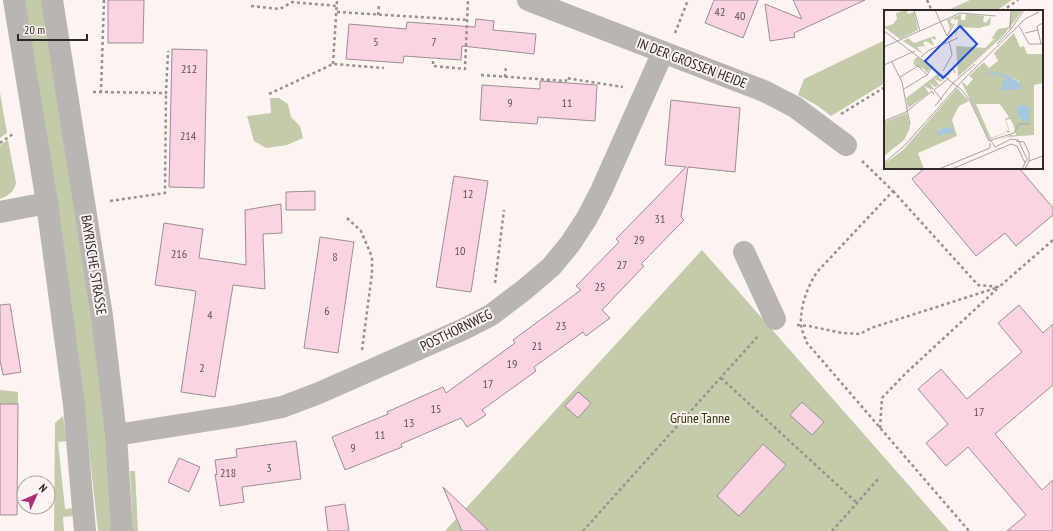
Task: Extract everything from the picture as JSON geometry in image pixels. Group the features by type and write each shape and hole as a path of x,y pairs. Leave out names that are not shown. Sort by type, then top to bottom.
{"street":[{"path":"14,0 47,203 74,405 85,531"},
{"name":"BAYRISCHE STRASSE","path":"52,0 102,316 116,435 122,531"},
{"name":"IN DER GROSSEN HEIDE","path":"528,0 764,91 794,107 846,145"},
{"name":"POSTHORNWEG","path":"116,435 236,416 282,406 319,393 464,329 491,315 551,267 570,244 587,218 601,191 663,52"},
{"path":"0,212 47,203"},
{"path":"744,252 775,319"}],"path":[{"path":"101,92 104,0"},
{"path":"332,64 337,0"},
{"path":"433,61 433,66 465,69 468,0"},
{"path":"663,52 672,41 688,0"},
{"path":"927,0 932,10"},
{"path":"1003,10 1018,0"},
{"path":"251,6 280,9 292,2 337,6"},
{"path":"378,15 379,5"},
{"path":"337,12 468,20"},
{"path":"110,201 165,193 168,51"},
{"path":"269,94 332,64 384,68"},
{"path":"505,77 506,66"},
{"path":"481,75 566,81 566,78 645,90"},
{"path":"822,126 884,88"},
{"path":"94,92 166,94"},
{"path":"846,145 893,190 978,285 999,287"},
{"path":"893,190 817,272 808,287 803,304 801,326 807,343 969,531"},
{"path":"491,315 504,210"},
{"path":"347,218 361,231 372,257 372,273 359,375"},
{"path":"880,428 882,398 906,373 999,287 1053,240"},
{"path":"583,531 775,319 801,326 809,326 842,333 860,334 871,328 999,287"},
{"path":"721,378 857,503"},
{"path":"832,531 880,477"}],"green space":[{"path":"23,0 45,0 94,308 115,531 98,531 88,440"},
{"path":"970,0 1012,0 997,10 948,10"},
{"path":"884,40 884,84 831,116 818,106 798,95 804,79"},
{"path":"0,93 7,133 0,138"},
{"path":"270,98 279,98 288,104 291,117 300,126 303,138 287,145 266,148 254,141 247,116 271,113"},
{"path":"8,140 16,183 14,189 10,193 0,199 0,145"},
{"name":"Grüne Tanne","path":"702,250 949,531 445,531"},
{"path":"0,390 18,392 18,404 0,404"},
{"path":"63,416 67,441 58,442 65,509 73,508 74,516 63,517 64,531 54,531 54,515 56,515 55,423"},
{"path":"130,471 135,471 138,531 133,531"}],"building":[{"path":"108,0 144,0 143,43 108,43"},
{"path":"714,0 758,0 743,38 705,23"},
{"path":"793,0 865,0 794,33 795,37 770,41 765,4 802,19"},
{"path":"476,19 494,21 493,30 536,34 534,54 462,46 461,60 404,56 403,63 346,59 349,24 406,29 407,22 475,27"},
{"path":"172,49 207,50 204,188 169,187"},
{"path":"540,81 597,85 595,121 538,117 537,124 480,120 482,85 540,89"},
{"path":"671,100 740,108 735,172 688,167 681,217 684,220 641,264 644,266 602,310 610,318 586,336 583,332 534,367 536,371 482,410 486,415 467,427 461,418 401,444 402,447 345,470 332,437 388,414 387,412 443,387 446,393 515,343 513,340 581,290 576,286 619,242 616,239 686,167 665,165"},
{"path":"924,169 1020,169 1053,208 1053,215 1016,246 1005,233 976,256 912,179"},
{"path":"454,176 488,181 471,292 436,287"},
{"path":"315,191 315,210 286,210 286,192"},
{"path":"281,204 282,233 263,234 265,289 233,285 215,397 181,392 196,291 155,285 164,223 203,229 199,258 246,265 245,210"},
{"path":"320,237 354,242 338,353 304,348"},
{"path":"10,304 21,372 3,375 0,360 0,305"},
{"path":"1019,305 1043,333 1053,324 1053,385 995,434 1042,490 1053,480 1053,531 1007,531 1026,515 968,447 946,466 926,443 948,424 918,389 941,369 967,399 1022,352 998,323"},
{"path":"578,392 591,403 578,418 565,406"},
{"path":"802,402 824,422 812,435 790,415"},
{"path":"0,404 18,404 16,515 0,515"},
{"path":"296,441 301,479 242,487 244,502 220,506 215,474 217,475 215,460 237,457 236,449"},
{"path":"763,444 786,465 739,516 717,496"},
{"path":"179,458 200,467 189,492 168,482"},
{"path":"443,487 489,531 462,531"},
{"path":"345,504 349,531 328,531 325,507"}]}
